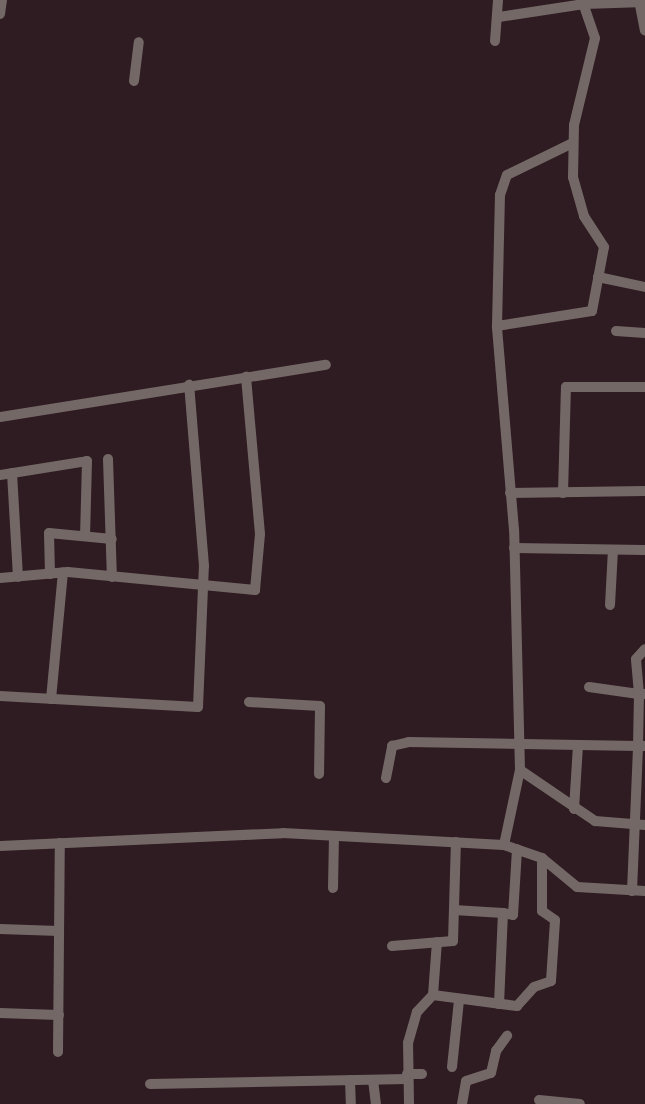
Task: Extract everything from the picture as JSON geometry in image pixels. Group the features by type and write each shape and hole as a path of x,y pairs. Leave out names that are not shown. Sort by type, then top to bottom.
{"street":[{"path":"0,14 2,0"},
{"path":"495,41 499,17 498,0"},
{"path":"499,17 583,2 641,1 645,30"},
{"path":"497,326 592,311 604,247 584,216 573,177 573,125 595,38 583,2"},
{"path":"134,80 139,42"},
{"path":"504,845 520,770 520,744 514,548 497,326 500,195 508,175 573,143"},
{"path":"598,277 645,287"},
{"path":"616,331 645,333"},
{"path":"0,417 326,365"},
{"path":"0,578 63,573 255,590 260,534 246,377"},
{"path":"0,696 198,708 203,585 189,385"},
{"path":"563,493 566,387 645,387"},
{"path":"108,459 112,577"},
{"path":"0,475 87,461 85,536"},
{"path":"12,473 18,577"},
{"path":"510,493 645,491"},
{"path":"50,574 49,533 112,539"},
{"path":"514,548 645,550"},
{"path":"611,606 613,550"},
{"path":"51,699 63,573"},
{"path":"632,891 640,825 642,694 636,659 645,649"},
{"path":"589,687 642,694"},
{"path":"249,702 320,706 319,774"},
{"path":"574,809 578,745"},
{"path":"386,778 392,746 641,746"},
{"path":"520,770 595,821 640,825"},
{"path":"0,846 129,837 334,836 504,845 542,858 577,887 645,891"},
{"path":"333,888 334,836"},
{"path":"392,946 453,941 456,842"},
{"path":"58,1052 60,843"},
{"path":"454,910 513,915 517,849"},
{"path":"433,995 517,1006 534,986 551,981 555,920 542,911 542,858"},
{"path":"499,1004 503,913"},
{"path":"0,929 59,931"},
{"path":"409,1104 408,1043 417,1012 433,995 436,942"},
{"path":"452,1067 459,1000"},
{"path":"0,1013 58,1015"},
{"path":"462,1104 466,1081 491,1073 496,1051 507,1036"},
{"path":"150,1084 373,1080 422,1074"},
{"path":"350,1080 351,1104"},
{"path":"373,1080 376,1104"},
{"path":"539,1100 580,1104"}]}
